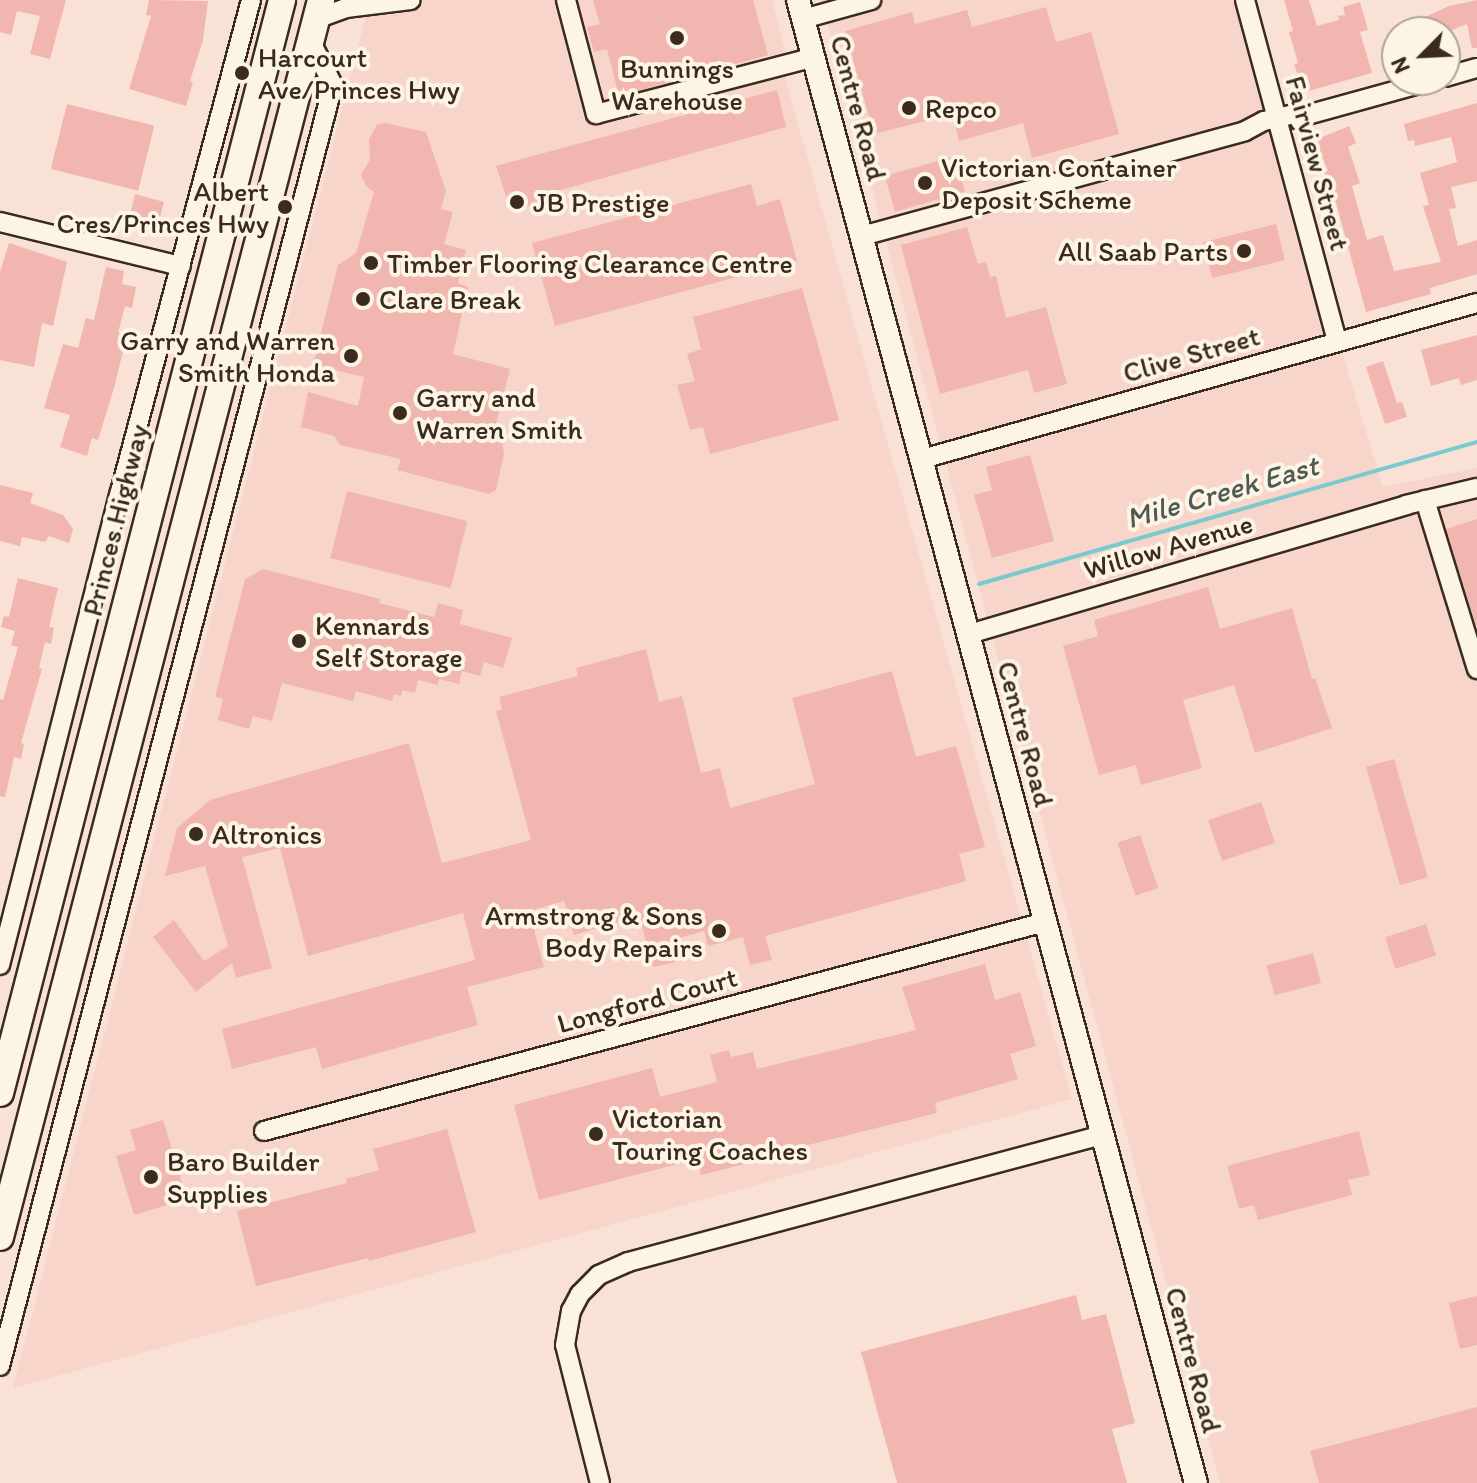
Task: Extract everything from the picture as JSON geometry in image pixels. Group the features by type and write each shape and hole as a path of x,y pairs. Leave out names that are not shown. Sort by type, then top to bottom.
{"highway":[{"name":"Princes Highway","path":"0,1090 6,1053 282,0"},
{"path":"0,1237 316,20"},
{"path":"6,1053 44,1068"}],"main road":[{"name":"Centre Road","path":"801,10 1196,1483"}],"street":[{"name":"Princes Highway","path":"0,965 251,0"},
{"path":"0,1366 333,85 316,20 346,8 411,0"},
{"path":"566,0 596,114 815,57"},
{"path":"801,10 871,0"},
{"name":"Fairview Street","path":"1245,0 1337,341"},
{"path":"862,236 1245,131 1262,133 1279,123 1298,123 1307,115 1381,95"},
{"path":"0,222 181,266"},
{"path":"243,300 274,310"},
{"name":"Clive Street","path":"922,459 1477,303"},
{"path":"206,444 237,453"},
{"name":"Willow Avenue","path":"969,634 1425,500 1477,488"},
{"path":"1425,500 1477,669"},
{"path":"126,747 158,753"},
{"name":"Longford Court","path":"264,1131 1045,922"},
{"path":"64,988 70,1020 82,1045"},
{"path":"44,1068 74,1075"},
{"path":"600,1483 565,1345 571,1311 580,1294 599,1275 628,1262 1102,1135"}],"shaded area":[{"path":"370,0 772,0 790,71 784,74 1072,1099 13,1388"},
{"path":"821,0 1235,0 1383,487 1477,468 1477,1483 1220,1483"}],"building":[{"path":"0,0 66,0 50,59 30,54 40,16 17,11 11,35 0,32"},
{"path":"149,0 208,1 203,40 186,106 129,89 151,16 146,15"},
{"name":"Bunnings Warehouse","path":"593,0 753,0 768,55 619,96 607,49 594,52 587,27 600,24"},
{"path":"1284,0 1309,0 1317,26 1339,20 1338,16 1345,15 1343,7 1360,2 1368,30 1360,32 1372,73 1305,92 1294,65 1298,63"},
{"path":"1477,0 1477,48 1472,48 1467,24 1461,26 1461,16 1427,16 1449,6"},
{"path":"1046,7 1056,42 1091,32 1119,134 1032,158 1023,123 959,141 952,114 874,134 845,31 912,12 915,24 967,10 972,27"},
{"path":"777,90 786,127 557,191 559,199 511,211 496,166"},
{"path":"1477,103 1477,181 1451,187 1456,208 1449,209 1458,246 1477,240 1477,274 1430,288 1431,294 1366,312 1333,192 1324,172 1328,171 1315,140 1349,126 1356,143 1348,147 1360,183 1352,186 1367,240 1383,235 1394,271 1441,262 1423,206 1429,205 1420,173 1457,162 1451,137 1415,146 1414,140 1408,141 1404,124"},
{"path":"67,104 154,126 138,191 51,169"},
{"path":"385,123 426,132 446,191 441,209 453,212 444,244 466,250 458,283 468,287 453,354 510,369 492,439 502,442 504,454 496,490 489,494 397,470 401,459 340,445 334,436 301,427 308,392 358,406 364,377 313,365 338,265 356,253 374,192 367,187 361,175 370,160 369,139 377,125"},
{"name":"Victorian Container Deposit Scheme","path":"955,156 965,192 895,212 885,176"},
{"path":"751,184 757,206 780,199 797,261 555,326 532,243"},
{"path":"135,194 164,202 160,217 152,215 148,228 128,222"},
{"name":"All Saab Parts","path":"1276,224 1285,260 1212,278 1203,242"},
{"path":"967,227 978,264 986,262 990,277 996,276 1006,318 1046,307 1067,384 1034,393 1028,370 940,394 901,245"},
{"path":"9,243 67,262 53,326 42,323 34,367 0,360 0,272"},
{"path":"106,267 124,271 122,284 136,287 132,308 125,306 118,333 127,335 114,388 98,440 92,438 87,456 60,447 70,415 44,408 63,344 78,348 86,318 94,320"},
{"path":"802,288 839,420 710,454 703,427 690,430 677,385 695,381 687,354 701,349 693,317"},
{"path":"1477,335 1477,380 1461,385 1459,378 1431,386 1421,350"},
{"path":"1383,361 1397,403 1402,402 1407,417 1385,424 1366,367"},
{"path":"1030,455 1054,541 992,558 974,495 992,490 986,467"},
{"path":"0,485 33,493 30,503 63,515 73,529 69,543 49,536 45,542 22,537 20,546 0,541"},
{"path":"347,491 467,521 451,588 330,558"},
{"path":"1477,519 1477,625 1476,625 1446,529"},
{"name":"Kennards Self Storage","path":"263,569 380,599 379,603 434,617 438,603 463,610 460,624 512,638 503,668 484,662 480,676 462,671 459,684 439,679 438,685 418,680 415,693 402,690 401,696 394,694 392,701 356,691 353,701 282,683 272,721 253,716 249,729 218,720 223,699 215,697 245,579"},
{"path":"18,578 58,588 49,627 54,628 51,644 45,642 39,668 42,669 21,743 24,744 21,759 14,757 5,797 0,796 0,699 3,700 18,647 11,645 15,631 1,627 4,616 9,617"},
{"path":"1208,587 1220,629 1292,608 1312,679 1315,678 1332,728 1255,753 1234,685 1183,700 1202,768 1141,785 1136,765 1099,775 1063,646 1098,636 1094,620"},
{"path":"646,649 659,702 682,696 701,773 720,768 730,808 815,784 792,698 892,671 916,757 956,746 985,847 959,854 966,881 765,936 772,960 750,965 743,937 708,946 704,931 669,941 676,962 653,967 639,916 574,935 564,901 529,911 544,967 467,987 478,1025 322,1069 316,1047 232,1069 222,1029 475,960 463,913 308,956 280,848 242,857 272,968 236,978 232,963 196,992 153,937 174,920 204,961 228,946 205,866 165,876 177,828 210,800 409,743 442,863 531,840 496,711 502,710 499,697 578,676 576,668"},
{"path":"1394,759 1428,877 1400,885 1366,767"},
{"path":"1261,802 1275,843 1222,861 1208,820"},
{"path":"1140,835 1158,888 1136,896 1117,843"},
{"path":"1426,924 1436,955 1395,969 1385,937"},
{"path":"1313,953 1321,983 1275,995 1267,965"},
{"path":"985,964 995,1000 1020,992 1036,1046 1010,1054 1018,1079 935,1103 937,1113 756,1158 756,1161 701,1175 697,1159 539,1200 514,1105 652,1068 660,1097 717,1082 710,1055 729,1050 731,1057 753,1052 757,1069 916,1030 902,987"},
{"name":"Baro Builder Supplies","path":"163,1120 187,1199 134,1215 116,1156 136,1150 130,1130"},
{"path":"447,1129 476,1232 369,1261 368,1258 256,1286 237,1211 347,1183 346,1179 379,1170 373,1149"},
{"path":"1359,1131 1370,1175 1348,1180 1352,1195 1258,1220 1254,1205 1239,1209 1227,1166"},
{"path":"1076,1295 1082,1320 1106,1314 1135,1423 1112,1429 1127,1483 897,1483 861,1352"},
{"path":"1477,1296 1477,1345 1460,1349 1449,1303"},
{"path":"1477,1407 1477,1483 1319,1483 1310,1451"}],"waterway":[{"name":"Mile Creek East","path":"979,584 1477,442"}],"place":[{"name":"Bunnings Warehouse","path":"677,38"},
{"name":"Harcourt Ave/Princes Hwy","path":"242,73"},
{"name":"Repco","path":"909,108"},
{"name":"Victorian Container Deposit Scheme","path":"925,183"},
{"name":"JB Prestige","path":"517,202"},
{"name":"Albert Cres/Princes Hwy","path":"285,207"},
{"name":"All Saab Parts","path":"1244,251"},
{"name":"Timber Flooring Clearance Centre","path":"371,263"},
{"name":"Clare Break","path":"363,299"},
{"name":"Garry and Warren Smith Honda","path":"351,356"},
{"name":"Garry and Warren Smith","path":"400,413"},
{"name":"Kennards Self Storage","path":"299,641"},
{"name":"Altronics","path":"196,834"},
{"name":"Armstrong & Sons Body Repairs","path":"719,931"},
{"name":"Victorian Touring Coaches","path":"596,1134"},
{"name":"Baro Builder Supplies","path":"151,1177"}]}
